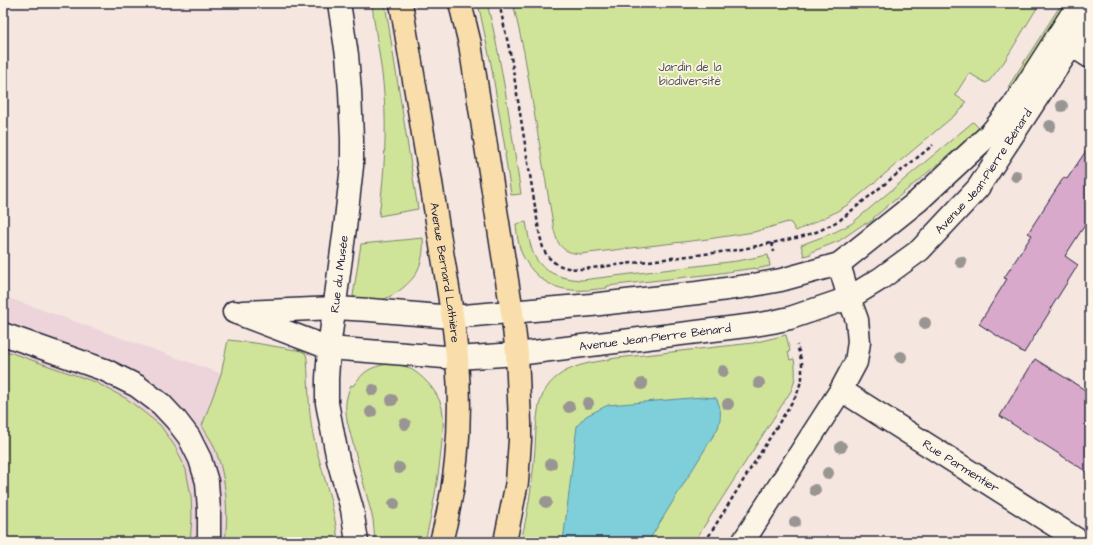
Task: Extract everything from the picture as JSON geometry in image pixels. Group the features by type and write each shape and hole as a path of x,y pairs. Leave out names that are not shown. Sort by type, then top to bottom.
{"main road":[{"name":"Avenue Bernard Lathière","path":"401,3 445,263 457,358 459,410 454,475 446,523 441,542"},
{"path":"460,3 470,44 512,312 517,354 520,440 517,482 505,542"}],"street":[{"name":"Rue du Musée","path":"338,3 347,55 349,77 352,166 329,348 327,403 338,460 352,509 357,542"},
{"name":"Avenue Jean-Pierre Bénard","path":"1079,3 1065,41 978,188 920,250 880,279 849,298 803,314 772,322 517,354 457,358 329,348 234,312 335,308 452,317 675,296 781,280 840,264 918,201 991,134 1065,41 1090,17"},
{"path":"1065,41 1090,57"},
{"path":"743,542 841,390 856,362 859,342 857,320 849,298 840,264"},
{"path":"3,334 104,370 137,386 161,404 189,437 200,460 207,482 209,510 208,542"},
{"name":"Rue Parmentier","path":"841,390 1081,542"}],"path":[{"path":"499,3 512,57 539,231 547,255 562,267 584,269 729,251 800,237 818,231 840,220 933,145"},
{"path":"705,542 797,394 802,378 802,363 796,341"}],"shaded area":[{"path":"3,296 276,393 309,542 3,542"}],"green space":[{"path":"372,3 385,3 418,209 379,216 384,155 385,109 382,71"},
{"path":"478,3 487,3 493,26 521,194 511,195 506,154 491,64"},
{"name":"Jardin de la biodiversité","path":"513,3 1040,3 1004,62 989,81 986,83 969,73 955,95 966,102 962,109 849,204 834,213 796,231 791,223 788,222 754,232 580,254 565,250 559,244 554,230 524,52"},
{"path":"1062,3 1068,3 1013,90 1008,87"},
{"path":"973,122 980,129 873,218 874,219 867,224 865,223 839,241 804,256 801,245 851,224"},
{"path":"526,222 531,247 535,258 545,269 566,278 582,280 737,261 768,255 770,266 756,269 607,286 607,288 598,289 563,289 539,277 525,261 518,239 516,224"},
{"path":"423,238 423,253 421,262 415,275 403,288 391,296 374,301 364,300 353,296 361,244"},
{"path":"786,335 790,351 788,352 790,360 794,359 795,368 795,379 791,391 694,542 521,542 532,481 538,411 541,398 554,379 573,368 608,359 753,343"},
{"path":"228,340 302,351 306,354 311,426 334,515 338,542 225,542 227,517 223,478 217,454 212,442 202,426 221,374"},
{"path":"3,350 95,382 127,399 160,425 176,448 186,470 191,496 192,517 190,542 3,542"},
{"path":"388,364 407,367 418,374 433,389 442,408 443,424 440,463 425,542 375,542 373,519 347,421 346,403 351,385 353,386 368,370"}],"water":[{"path":"703,397 716,398 720,413 718,428 648,542 563,542 577,426 586,416 608,405"}],"building":[{"path":"1090,145 1090,217 1065,256 1078,265 1024,353 979,324 1007,279 1004,278 1032,235 1028,233 1064,177 1067,179"},
{"path":"1035,359 1090,393 1090,474 1000,416"}]}
